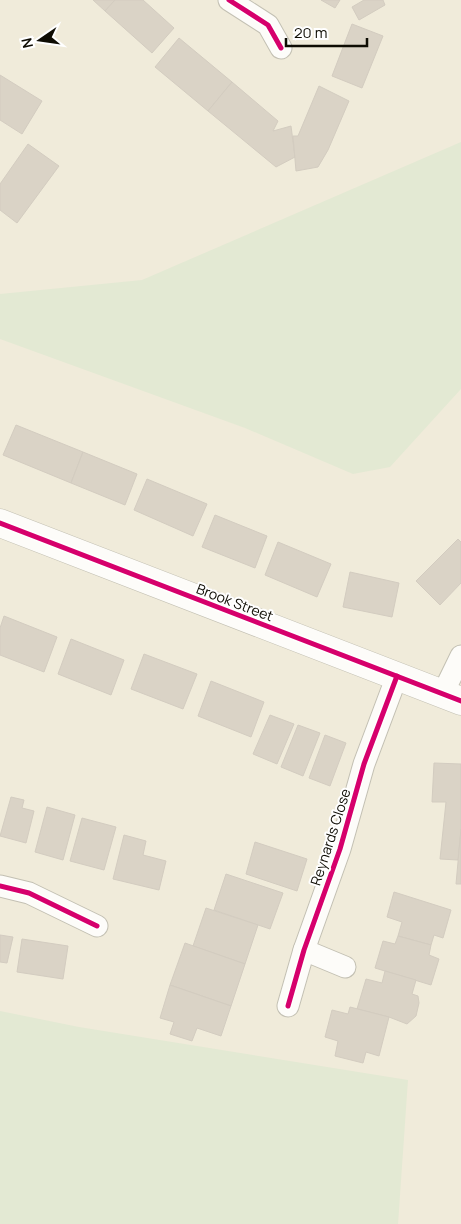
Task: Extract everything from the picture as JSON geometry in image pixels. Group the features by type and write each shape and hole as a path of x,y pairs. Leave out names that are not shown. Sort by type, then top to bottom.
{"street":[{"path":"229,0 268,25 281,48"},
{"name":"Brook Street","path":"0,523 451,698"},
{"path":"451,698 461,656"},
{"name":"Reynards Close","path":"288,1006 304,950 340,849 364,764 397,676"},
{"path":"0,886 29,893 97,926"},
{"path":"304,950 345,967"}],"green space":[{"path":"461,142 461,389 390,467 353,474 245,428 0,339 0,294 142,280"},
{"path":"0,1011 79,1027 408,1080 398,1224 0,1224"}],"building":[{"path":"93,0 115,0 105,11"},
{"path":"115,0 143,0 174,28 152,53 105,11"},
{"path":"321,0 340,0 335,8"},
{"path":"364,0 383,0 385,5 359,20 352,7"},
{"path":"352,24 383,36 362,88 332,76"},
{"path":"179,38 232,82 208,111 155,67"},
{"path":"0,75 42,101 22,134 0,120"},
{"path":"232,82 278,121 273,131 291,126 295,157 276,167 208,111"},
{"path":"319,86 349,101 328,150 318,167 296,171 293,136 298,136"},
{"path":"28,144 59,166 17,223 0,210 0,184"},
{"path":"16,425 83,452 71,483 3,455"},
{"path":"83,452 137,474 125,505 71,483"},
{"path":"147,479 207,504 193,536 134,510"},
{"path":"215,515 267,536 255,568 202,547"},
{"path":"458,539 461,542 461,583 440,605 416,581"},
{"path":"278,542 331,564 317,597 265,575"},
{"path":"350,572 399,583 392,617 343,607"},
{"path":"4,616 57,637 44,672 0,655 0,628"},
{"path":"71,639 124,660 111,695 58,674"},
{"path":"144,654 197,674 183,709 131,689"},
{"path":"211,681 264,702 251,737 198,716"},
{"path":"270,715 294,724 277,764 253,754"},
{"path":"298,725 320,733 303,776 281,767"},
{"path":"325,735 346,743 330,786 309,778"},
{"path":"434,763 461,764 461,829 458,860 440,859 446,802 432,802"},
{"path":"11,797 24,800 22,808 34,811 26,843 0,836"},
{"path":"47,807 75,815 63,860 35,852"},
{"path":"82,818 116,827 104,870 70,861"},
{"path":"461,829 461,884 456,884"},
{"path":"124,835 146,841 143,855 166,861 159,890 113,879"},
{"path":"255,842 307,859 297,891 246,874"},
{"path":"226,874 283,893 270,929 214,910"},
{"path":"394,892 451,910 443,938 434,935 431,945 398,936 402,922 387,917"},
{"path":"206,908 258,925 245,964 193,946"},
{"path":"0,935 13,937 7,963 0,962"},
{"path":"398,936 431,945 429,955 439,959 431,985 375,968 383,941 395,944"},
{"path":"22,939 68,946 63,979 17,972"},
{"path":"185,943 245,964 231,1006 170,985"},
{"path":"385,971 416,980 412,994 418,996 419,1003 416,1016 407,1024 389,1017 357,1009 366,979 382,983"},
{"path":"170,985 231,1006 221,1036 197,1028 192,1041 170,1034 174,1022 160,1018"},
{"path":"350,1007 389,1017 379,1056 366,1052 363,1063 335,1056 338,1041 325,1037 332,1010 348,1014"}],"cycle path":[{"path":"229,0 268,25 281,48"},
{"path":"0,523 461,701"},
{"path":"288,1006 304,950 340,849 364,764 397,676"},
{"path":"0,886 29,893 97,926"}]}
